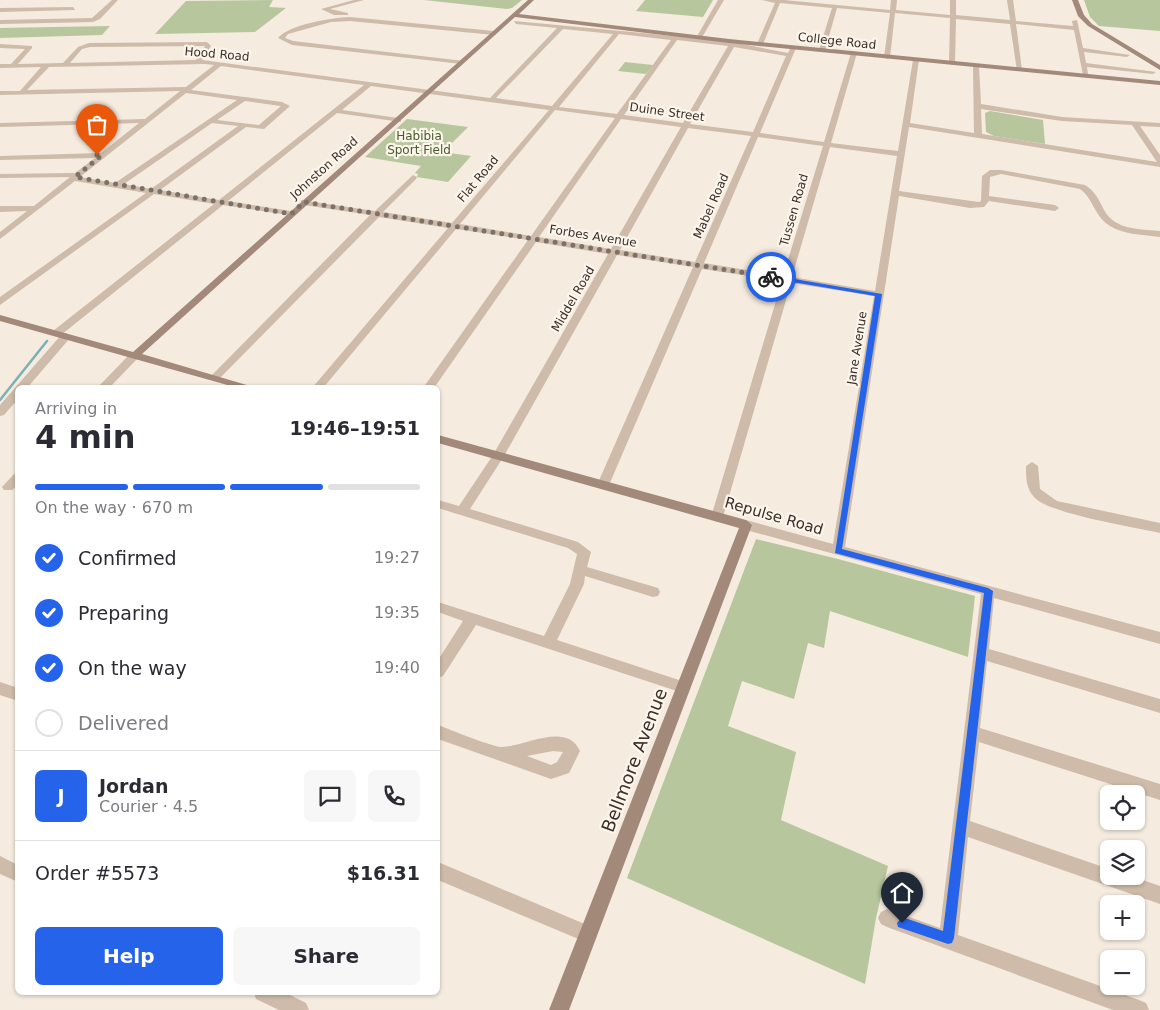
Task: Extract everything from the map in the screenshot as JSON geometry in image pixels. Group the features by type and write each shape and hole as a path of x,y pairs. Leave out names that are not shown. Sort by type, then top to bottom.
{"street":[{"path":"0,22 96,19 115,0"},
{"path":"350,18 348,14 334,13 324,8 361,0"},
{"name":"Johnston Road","path":"134,356 494,33 514,19 531,0"},
{"path":"699,38 721,0"},
{"path":"765,0 813,2 835,6 1013,22 1076,24 1086,76"},
{"path":"857,8 859,0"},
{"path":"887,57 894,0"},
{"path":"952,63 953,0"},
{"path":"1010,0 1019,70"},
{"path":"1075,0 1081,16 1090,25 1160,68"},
{"path":"760,44 779,1"},
{"path":"822,50 835,6"},
{"path":"0,10 74,8 60,21"},
{"path":"462,62 292,43 281,38 286,33 331,20 350,18 494,33"},
{"path":"514,19 792,51"},
{"name":"College Road","path":"514,19 760,44 792,51 822,50 1160,83"},
{"path":"492,99 562,26"},
{"name":"Flat Road","path":"321,385 618,32"},
{"path":"430,385 675,38"},
{"path":"65,64 80,48 89,46 207,44 208,46 198,62"},
{"name":"Middel Road","path":"462,511 498,456 732,44"},
{"path":"0,46 30,46 13,66"},
{"path":"1081,50 1126,54"},
{"name":"Mabel Road","path":"603,485 792,51"},
{"name":"Tussen Road","path":"717,517 854,54"},
{"name":"Jane Avenue","path":"838,550 916,60"},
{"name":"Hood Road","path":"0,66 198,62 430,91"},
{"path":"0,236 218,64"},
{"path":"20,93 47,65"},
{"path":"1084,65 1153,72"},
{"path":"976,66 978,136"},
{"path":"23,385 62,335 221,202 371,83"},
{"path":"0,93 185,90 286,106 263,126 243,126 210,121"},
{"name":"Duine Street","path":"430,91 901,154"},
{"path":"117,185 243,99"},
{"path":"978,106 1053,118 1160,125"},
{"path":"337,111 398,120"},
{"path":"0,125 146,121"},
{"path":"905,124 1160,165"},
{"path":"1134,124 1160,161"},
{"path":"0,302 243,126"},
{"path":"0,158 102,155"},
{"path":"894,193 970,205 981,204 985,202 986,176 993,172 1075,185 1091,192 1110,223 1123,228 1160,234"},
{"path":"0,176 70,174 75,177 117,185 291,214"},
{"path":"215,377 413,177"},
{"path":"985,198 1055,208"},
{"name":"Forbes Avenue","path":"304,202 878,294"},
{"path":"0,209 35,208"},
{"path":"0,318 242,385"},
{"path":"105,385 134,356"},
{"path":"0,412 15,394"},
{"name":"Repulse Road","path":"440,441 1160,638"},
{"path":"1032,466 1034,491 1042,498 1054,504 1160,528"},
{"path":"8,486 15,479"},
{"path":"440,505 578,547 585,554 582,570 548,643"},
{"name":"Bellmore Avenue","path":"559,1010 746,525"},
{"path":"582,570 653,592"},
{"path":"948,938 988,591"},
{"path":"440,608 683,688"},
{"path":"440,669 472,619"},
{"path":"981,652 1160,706"},
{"path":"0,688 15,694"},
{"path":"440,733 500,754"},
{"path":"973,733 1160,792"},
{"path":"961,826 1160,895"},
{"path":"0,865 15,872"},
{"path":"440,872 588,934"},
{"path":"887,918 948,938 1139,1010"},
{"path":"269,995 299,1010"}],"green space":[{"path":"273,0 269,7 286,8 255,32 155,34 186,1"},
{"path":"424,0 522,0 512,8 507,9"},
{"path":"645,0 713,0 703,17 636,11"},
{"path":"1084,0 1160,0 1160,31 1099,26 1090,17"},
{"path":"110,26 102,35 0,38 0,28"},
{"path":"625,62 653,65 646,74 618,71"},
{"path":"990,111 1043,120 1045,144 994,136 986,132 985,113"},
{"name":"Habibia Sport Field","path":"407,119 468,127 443,152 471,156 448,182 417,177 418,174 415,173 421,166 365,157"},
{"path":"756,539 975,596 968,657 830,611 824,648 808,643 794,699 742,681 728,726 796,752 781,820 888,866 876,918 865,984 627,878"}],"waterway":[{"path":"0,400 47,341"}],"way so far":[{"path":"97,155 102,155 75,177 291,214 304,202 771,277"}],"route":[{"path":"771,277 878,294 838,550 988,591 948,938 902,923"}]}
